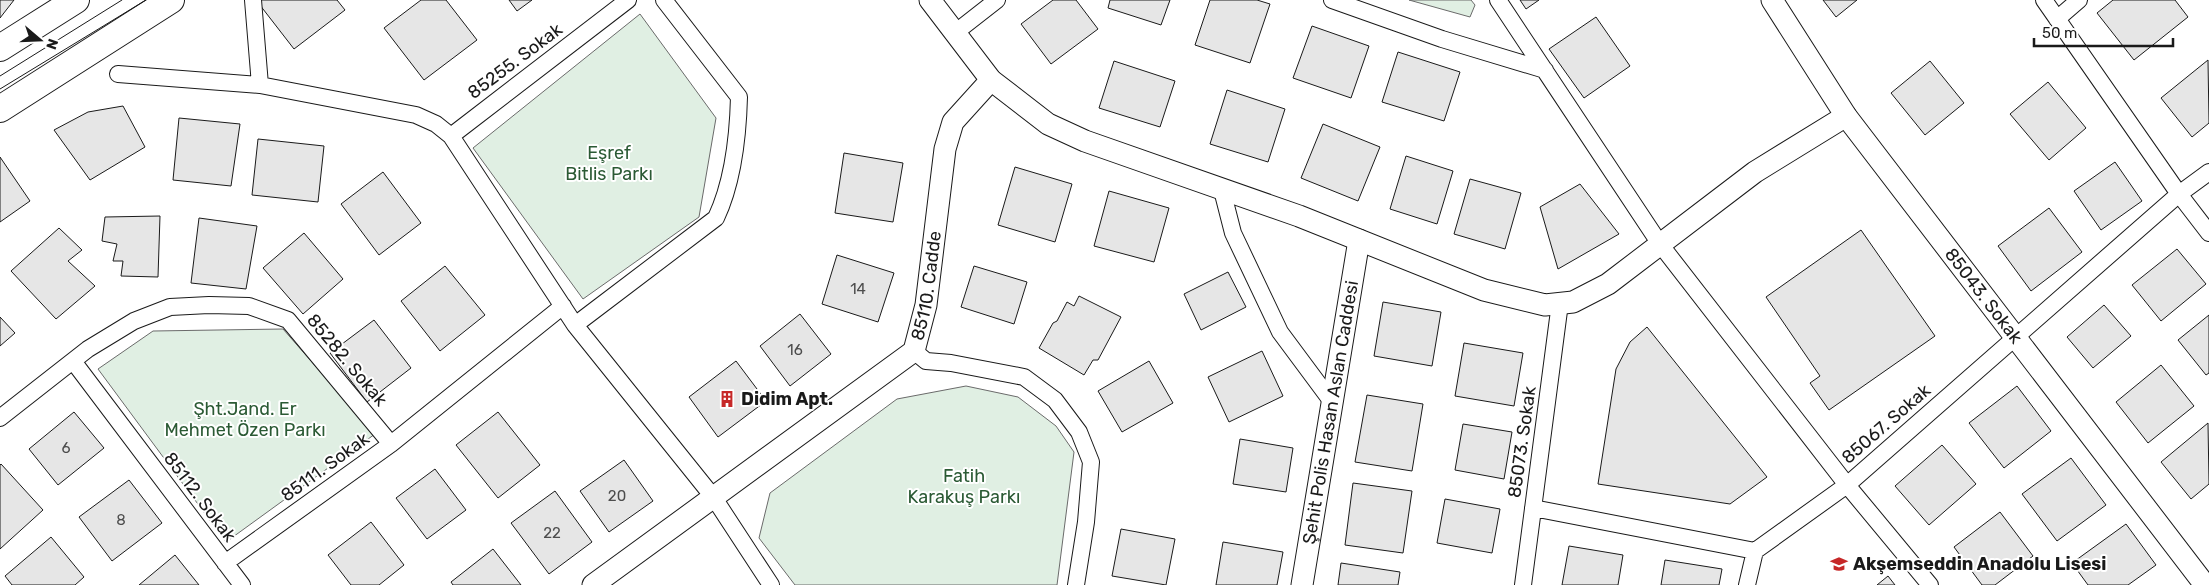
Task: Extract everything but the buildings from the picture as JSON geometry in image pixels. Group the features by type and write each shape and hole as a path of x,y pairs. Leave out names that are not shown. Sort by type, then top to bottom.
{"main road":[{"path":"0,48 76,0"},
{"path":"0,109 171,0"}],"street":[{"path":"252,0 260,86"},
{"name":"85255. Sokak","path":"451,136 628,0"},
{"path":"575,325 716,218 726,197 738,117 739,97 664,0"},
{"path":"930,0 991,80 1056,127 1085,141 1359,240 1484,290 1545,305 1573,302 1608,284 1755,172 1846,116"},
{"path":"956,32 997,0"},
{"path":"1332,0 1442,39 1544,70"},
{"path":"1498,0 1660,244 1847,484 1930,585"},
{"name":"85043. Sokak","path":"1772,0 1846,116 2205,585"},
{"path":"2044,0 2179,194 2209,233"},
{"path":"2057,20 2079,0"},
{"path":"118,74 260,86 416,114 436,124 451,136 575,325 714,498 771,585"},
{"name":"85110. Cadde","path":"593,585 914,351 926,305 945,149 953,122 991,80"},
{"name":"85067. Sokak","path":"1755,551 1847,484 2179,194 2209,172"},
{"path":"1222,190 1232,233 1280,332 1332,402"},
{"name":"Şehit Polis Hasan Aslan Caddesi","path":"1302,585 1359,240"},
{"name":"85073. Sokak","path":"1522,585 1560,303"},
{"name":"85282. Sokak","path":"0,418 88,349 134,321 170,307 209,305 249,306 288,320 391,444"},
{"name":"85111. Sokak","path":"225,563 391,444 563,306"},
{"path":"914,351 926,362 951,363 1024,377 1055,400 1079,432 1091,462 1086,522 1076,585"},
{"name":"85112. Sokak","path":"72,361 242,585"},
{"path":"1533,508 1755,551 1747,585"}],"green space":[{"path":"1409,0 1471,0 1475,5 1470,17"},
{"name":"Eşref Bitlis Parkı","path":"640,14 716,118 699,217 583,299 473,148"},
{"name":"Şht.Jand. Er Mehmet Özen Parkı","path":"283,329 375,434 226,542 98,369 153,331"},
{"name":"Fatih Karakuş Parkı","path":"966,386 1018,397 1056,426 1074,452 1057,585 795,585 759,538 770,493 897,399"}],"tram line":[{"path":"0,76 122,0"},
{"path":"0,89 146,0"}],"place":[{"name":"Didim Apt.","path":"727,399"},
{"name":"Akşemseddin Anadolu Lisesi","path":"1839,564"}]}
